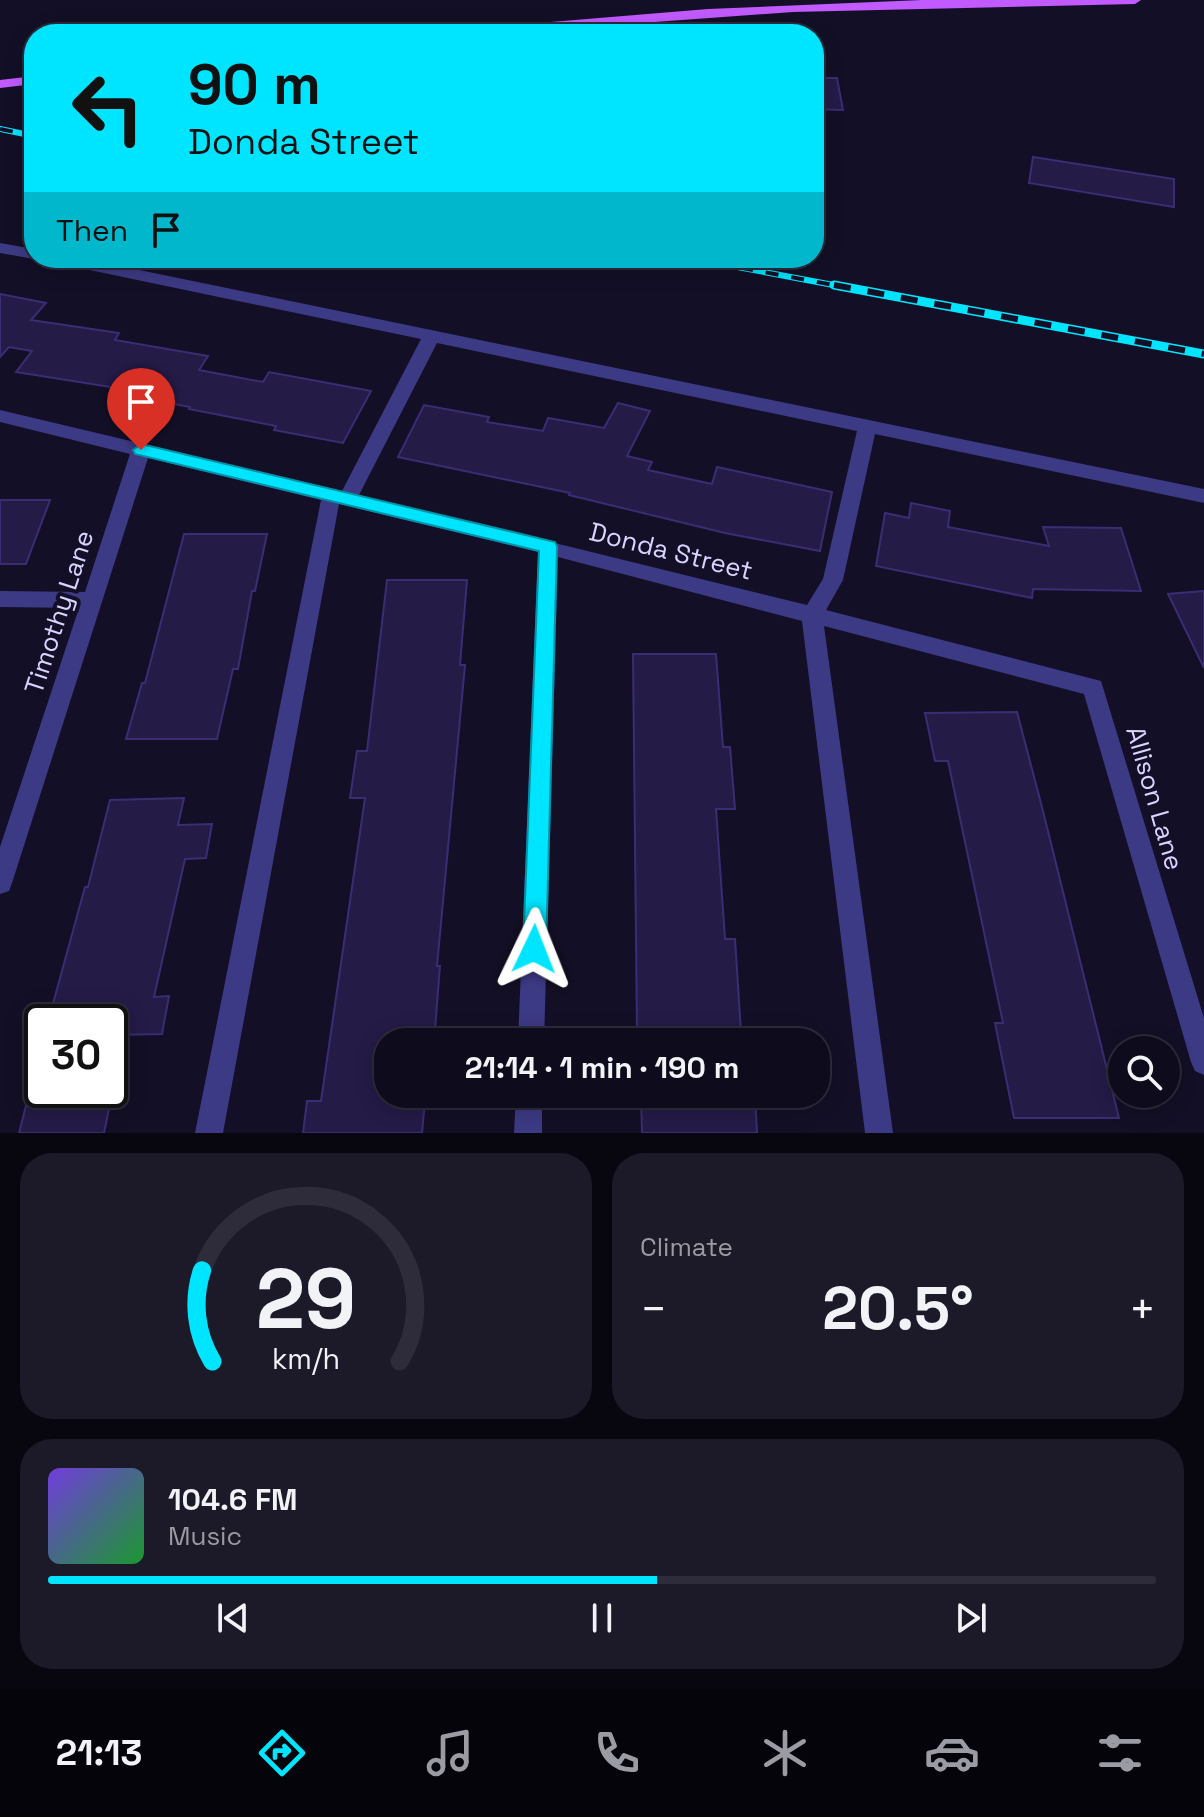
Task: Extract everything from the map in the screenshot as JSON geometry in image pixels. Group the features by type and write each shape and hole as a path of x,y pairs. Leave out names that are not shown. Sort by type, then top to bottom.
{"main road":[{"path":"543,24 843,3 1135,0"},
{"path":"0,84 24,81"}],"street":[{"path":"0,248 24,252"},
{"path":"103,268 1204,496"},
{"path":"209,1133 339,497 431,337"},
{"name":"Donda Street","path":"0,416 548,547 1093,687"},
{"path":"867,427 833,580 812,615 879,1133"},
{"name":"Timothy Lane","path":"0,883 11,814 92,600 141,450"},
{"path":"531,1028 548,547"},
{"path":"0,599 92,600"},
{"name":"Allison Lane","path":"1093,687 1204,1062"},
{"path":"528,1133 529,1108"}],"building":[{"path":"824,78 837,78 843,110 824,109"},
{"path":"1033,157 1174,179 1174,207 1029,183"},
{"path":"0,294 46,303 31,320 119,333 115,340 208,356 199,370 263,382 269,372 371,391 343,443 274,430 276,426 190,407 114,393 117,388 16,372 32,351 9,347 0,357"},
{"path":"618,403 650,411 627,456 652,462 648,470 712,484 717,467 832,492 820,551 725,533 570,493 398,457 424,405 489,417 487,422 543,431 548,418 604,428"},
{"path":"0,500 50,500 26,564 0,564"},
{"path":"911,503 950,511 948,527 1049,546 1043,527 1121,528 1141,591 1033,589 1032,598 876,566 885,513 909,518"},
{"path":"184,534 267,534 255,591 252,591 238,669 233,669 217,739 126,739 142,683 145,683"},
{"path":"387,580 467,580 460,665 465,665 437,966 440,966 435,1028 374,1028 374,1108 424,1108 422,1133 303,1133 307,1101 321,1101 365,798 350,798 357,751 367,751"},
{"path":"1204,591 1204,668 1168,594"},
{"path":"633,654 716,654 723,747 730,747 735,809 716,809 725,939 735,939 741,1028 637,1028"},
{"path":"1017,712 1108,1074 1108,1108 1117,1108 1119,1118 1014,1118 995,1023 1003,1023 948,761 935,761 925,713"},
{"path":"184,798 178,825 212,824 206,858 185,859 154,997 169,996 162,1034 128,1035 128,1004 53,1004 110,800"},
{"path":"25,1108 109,1108 104,1133 19,1133"},
{"path":"641,1108 756,1108 757,1133 642,1133"}],"railway":[{"path":"0,129 24,134"},
{"path":"742,268 844,287"},
{"path":"834,285 1204,354"}],"route":[{"path":"141,450 548,547 534,949"}]}
